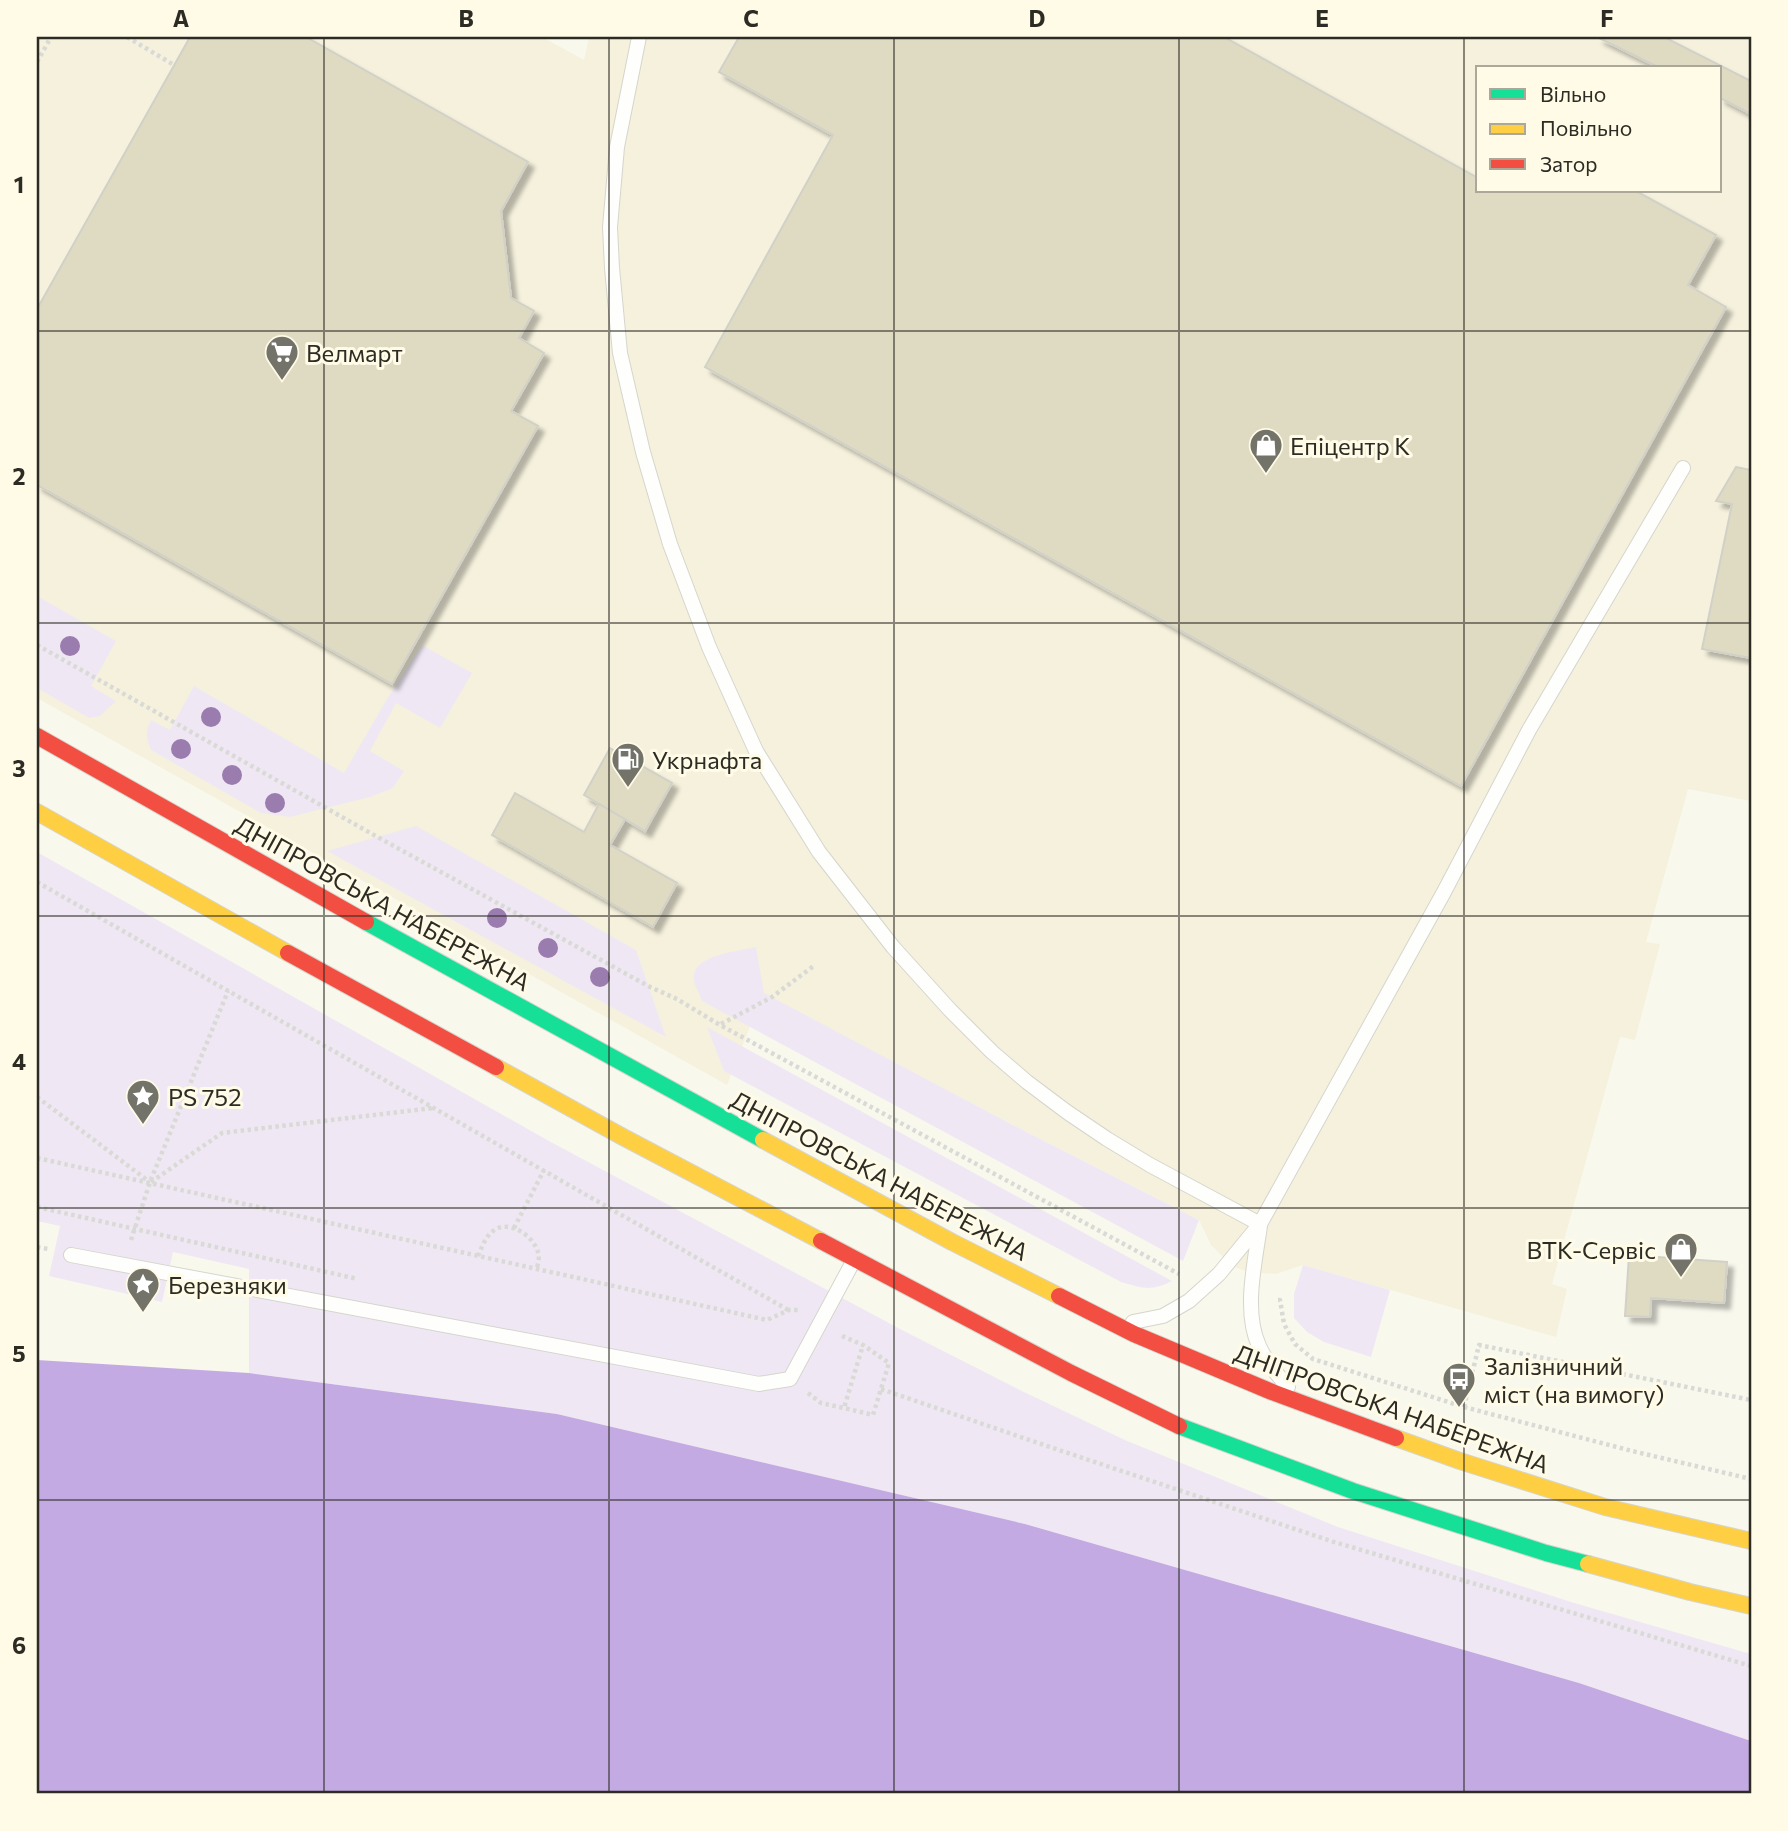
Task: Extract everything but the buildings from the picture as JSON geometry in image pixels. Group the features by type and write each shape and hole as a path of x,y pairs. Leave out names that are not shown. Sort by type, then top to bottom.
{"main road":[{"name":"ДНІПРОВСЬКА НАБЕРЕЖНА","path":"37,736 818,1170 952,1242 1115,1324 1300,1402 1460,1461 1592,1503 1751,1541"},
{"path":"37,812 610,1130 1072,1373 1182,1427 1353,1491 1546,1553 1751,1606"}],"lane":[{"path":"639,37 617,147 610,227 611,268 620,353 643,452 670,544 709,647 756,751 819,852 893,947 992,1052 1027,1082 1097,1132 1150,1165 1261,1224"},
{"path":"1115,1324 1163,1317 1189,1301 1219,1274 1261,1224 1444,892 1529,730 1683,468"},
{"path":"1261,1224 1250,1296 1258,1344 1269,1365 1300,1402"},
{"path":"71,1255 759,1384 790,1379 854,1258"}],"path":[{"path":"37,62 51,37"},
{"path":"127,37 174,65"},
{"path":"37,645 650,987 677,999 720,1025 1186,1278"},
{"path":"37,882 789,1310 863,1345 889,1363 873,1415 844,1408"},
{"path":"720,1025 772,997 816,965"},
{"path":"134,1230 150,1182 228,990"},
{"path":"37,1097 150,1182"},
{"path":"150,1182 222,1133 434,1108"},
{"path":"37,1158 767,1320 789,1310"},
{"path":"514,1228 544,1170"},
{"path":"478,1255 492,1232 503,1227 514,1228 535,1244 540,1254 537,1268"},
{"path":"1280,1300 1284,1324 1295,1345 1313,1359 1464,1407 1751,1479"},
{"path":"1464,1407 1479,1345 1751,1400"},
{"path":"881,1389 1331,1541 1751,1666"}],"shaded area":[{"path":"39,37 542,37 584,60 589,37 1751,37 1751,801 1688,789 1646,942 1660,944 1635,1040 1620,1037 1552,1284 1567,1289 1556,1337 1303,1265 1276,1274 1248,1272 1232,1266 1211,1245 1199,1220 763,993 727,1085 37,698"},
{"path":"37,596 116,641 91,686 116,701 100,716 89,718 37,688"},
{"path":"422,645 472,673 440,728 396,703 370,751 404,771 393,788 370,797 290,817 261,813 151,750 149,746 147,732 151,720 170,730 194,686 344,773"},
{"path":"416,826 636,950 666,1037 327,851"},
{"path":"37,852 549,1141 902,1330 1125,1440 1338,1527 1571,1602 1751,1654 1751,1741 1579,1683 1025,1524 557,1414 249,1373 249,1269 173,1252 162,1302 49,1276 60,1226 37,1221"},
{"path":"756,947 764,993 1199,1220 1183,1261 702,1001 694,981 699,965 717,956"},
{"path":"707,1027 1172,1281 1158,1287 1146,1288 1121,1282 724,1071"},
{"path":"1303,1265 1390,1290 1371,1357 1324,1342 1307,1332 1294,1318 1294,1294"},
{"path":"37,1360 249,1373 557,1414 1025,1524 1579,1683 1751,1741 1751,1794 37,1794"}],"traffic: fast":[{"path":"366,922 763,1140"},
{"path":"1179,1426 1353,1491 1588,1564"}],"traffic: slow":[{"path":"37,812 288,953"},
{"path":"496,1067 821,1241"},
{"path":"763,1140 952,1242 1059,1296"},
{"path":"1396,1438 1605,1507 1751,1541"},
{"path":"1588,1564 1751,1606"}],"traffic: jam":[{"path":"37,736 366,922"},
{"path":"288,953 496,1067"},
{"path":"821,1241 1071,1373 1179,1426"},
{"path":"1059,1296 1134,1334 1272,1392 1396,1438"}],"place":[{"name":"Велмарт","path":"282,382"},
{"name":"Епіцентр К","path":"1266,475"},
{"name":"Укрнафта","path":"628,789"},
{"name":"PS 752","path":"143,1126"},
{"name":"ВТК-Сервіс","path":"1681,1279"},
{"name":"Березняки","path":"143,1314"},
{"name":"Залізничний міст (на вимогу)","path":"1459,1409"}]}
